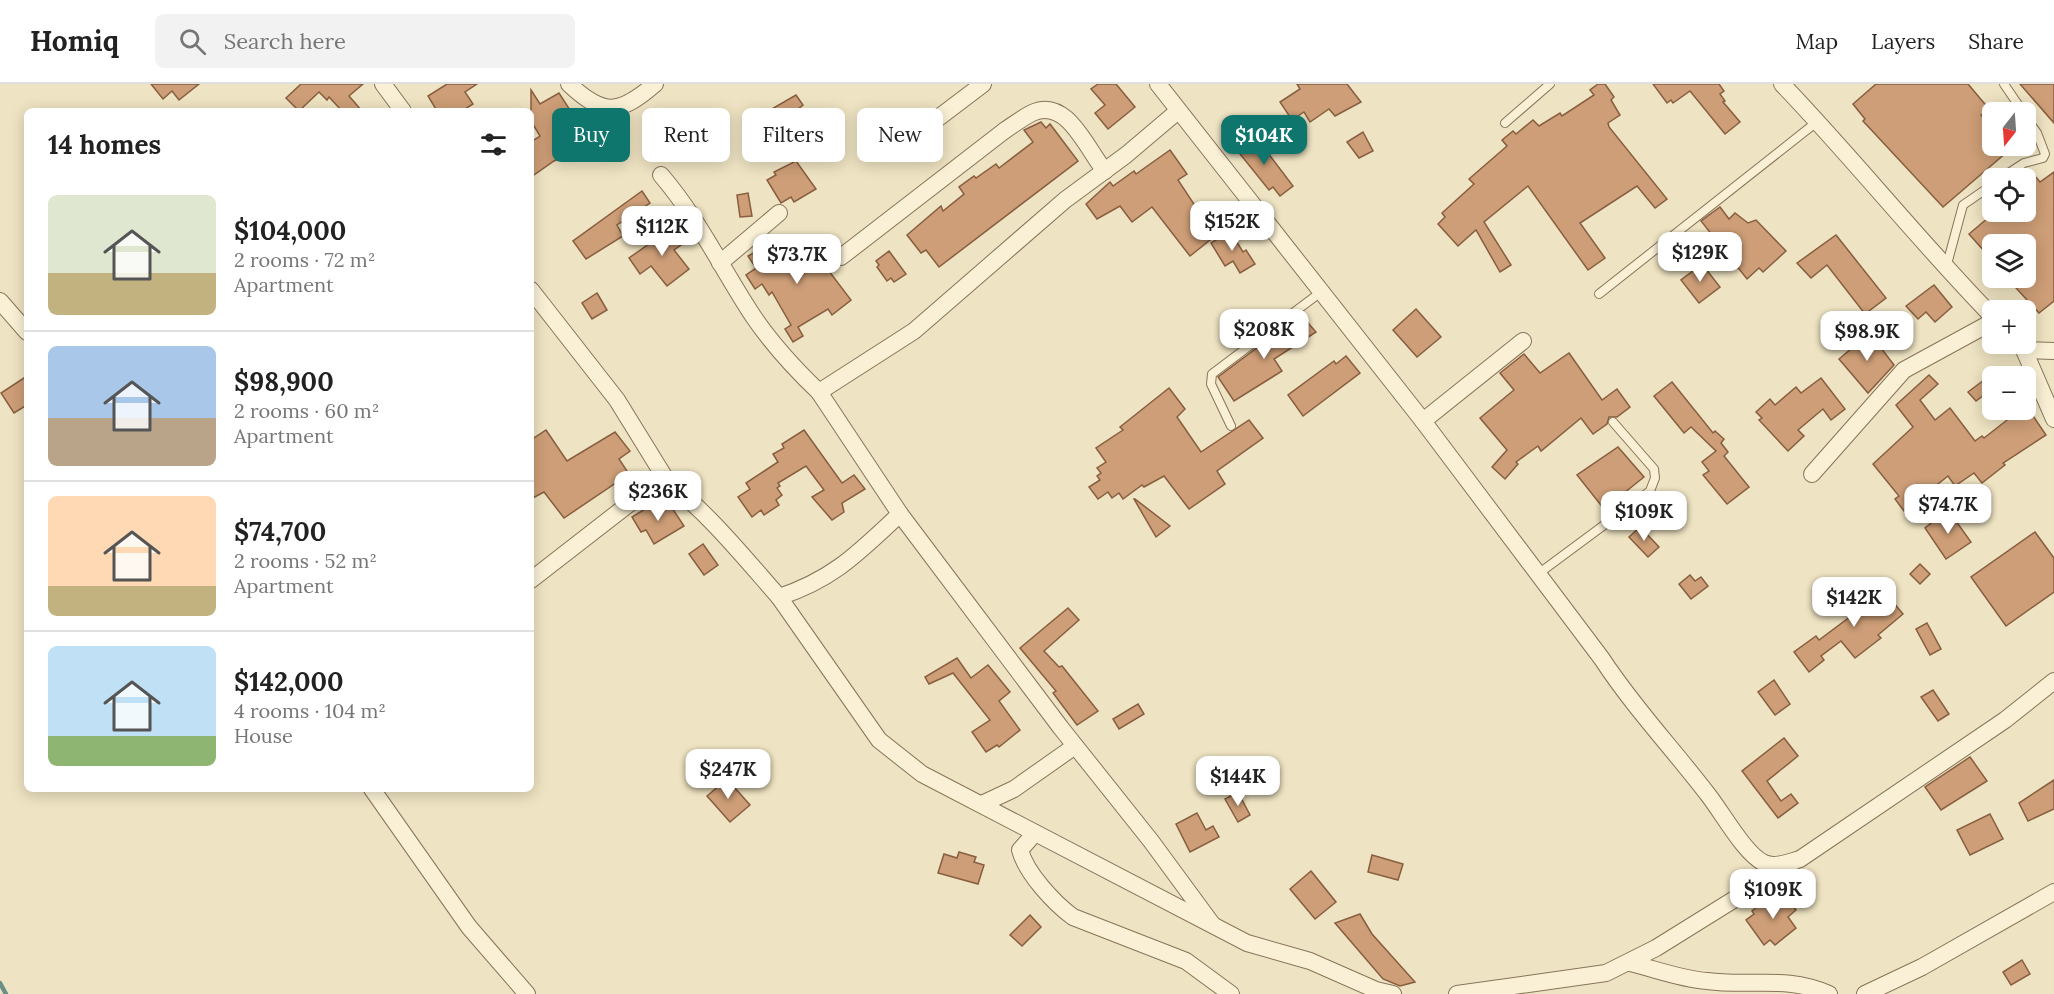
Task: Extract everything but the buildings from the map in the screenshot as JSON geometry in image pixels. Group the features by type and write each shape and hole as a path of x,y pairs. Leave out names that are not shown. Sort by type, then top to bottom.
{"street":[{"path":"382,84 401,108"},
{"path":"569,84 581,95 607,110 624,106 655,84"},
{"path":"943,114 983,84"},
{"path":"1158,84 1423,421 1626,696 1708,794 1752,854 1766,864 1781,865 1800,859"},
{"path":"1782,84 1946,269 1982,306"},
{"path":"841,257 1004,131 1032,113 1053,109 1059,113 1077,131 1105,171"},
{"path":"819,392 914,331 1065,200 1105,171 1178,111"},
{"path":"661,175 686,203 755,318 783,354 819,392 900,514 1075,746 1151,841 1214,927"},
{"path":"720,263 779,213"},
{"path":"534,294 617,400 668,481 692,501 735,544 778,597 879,740 922,774 1214,927 1247,943 1310,961 1376,990 1393,994"},
{"path":"0,301 24,329"},
{"path":"1812,474 1904,370 1982,327"},
{"path":"1423,421 1523,341"},
{"path":"2036,349 2054,351"},
{"path":"2024,354 2054,419"},
{"path":"534,578 634,500 668,481"},
{"path":"778,597 824,576 856,556 900,514"},
{"path":"1457,994 1606,974 1630,963 1800,859 2005,720 2054,681"},
{"path":"982,804 1014,789 1075,746"},
{"path":"374,792 469,927 527,994"},
{"path":"1035,833 1020,850 1024,865 1063,909 1073,917 1186,961 1232,994"},
{"path":"1865,994 1914,971 2054,892"},
{"path":"1630,963 1704,981 1750,985 1777,980 1810,986 1829,994"}],"lane":[{"path":"624,106 631,93 642,84"},
{"path":"1504,123 1550,84"},
{"path":"2004,84 2016,102"},
{"path":"1599,294 1818,122"},
{"path":"2015,168 2024,162 2043,158 2045,154 2036,132"},
{"path":"1946,269 1964,206 1982,192"},
{"path":"1231,426 1211,384 1212,374 1321,292"},
{"path":"1538,574 1650,491 1655,478 1654,469 1613,422"}],"waterway":[{"path":"0,983 6,994"}]}
